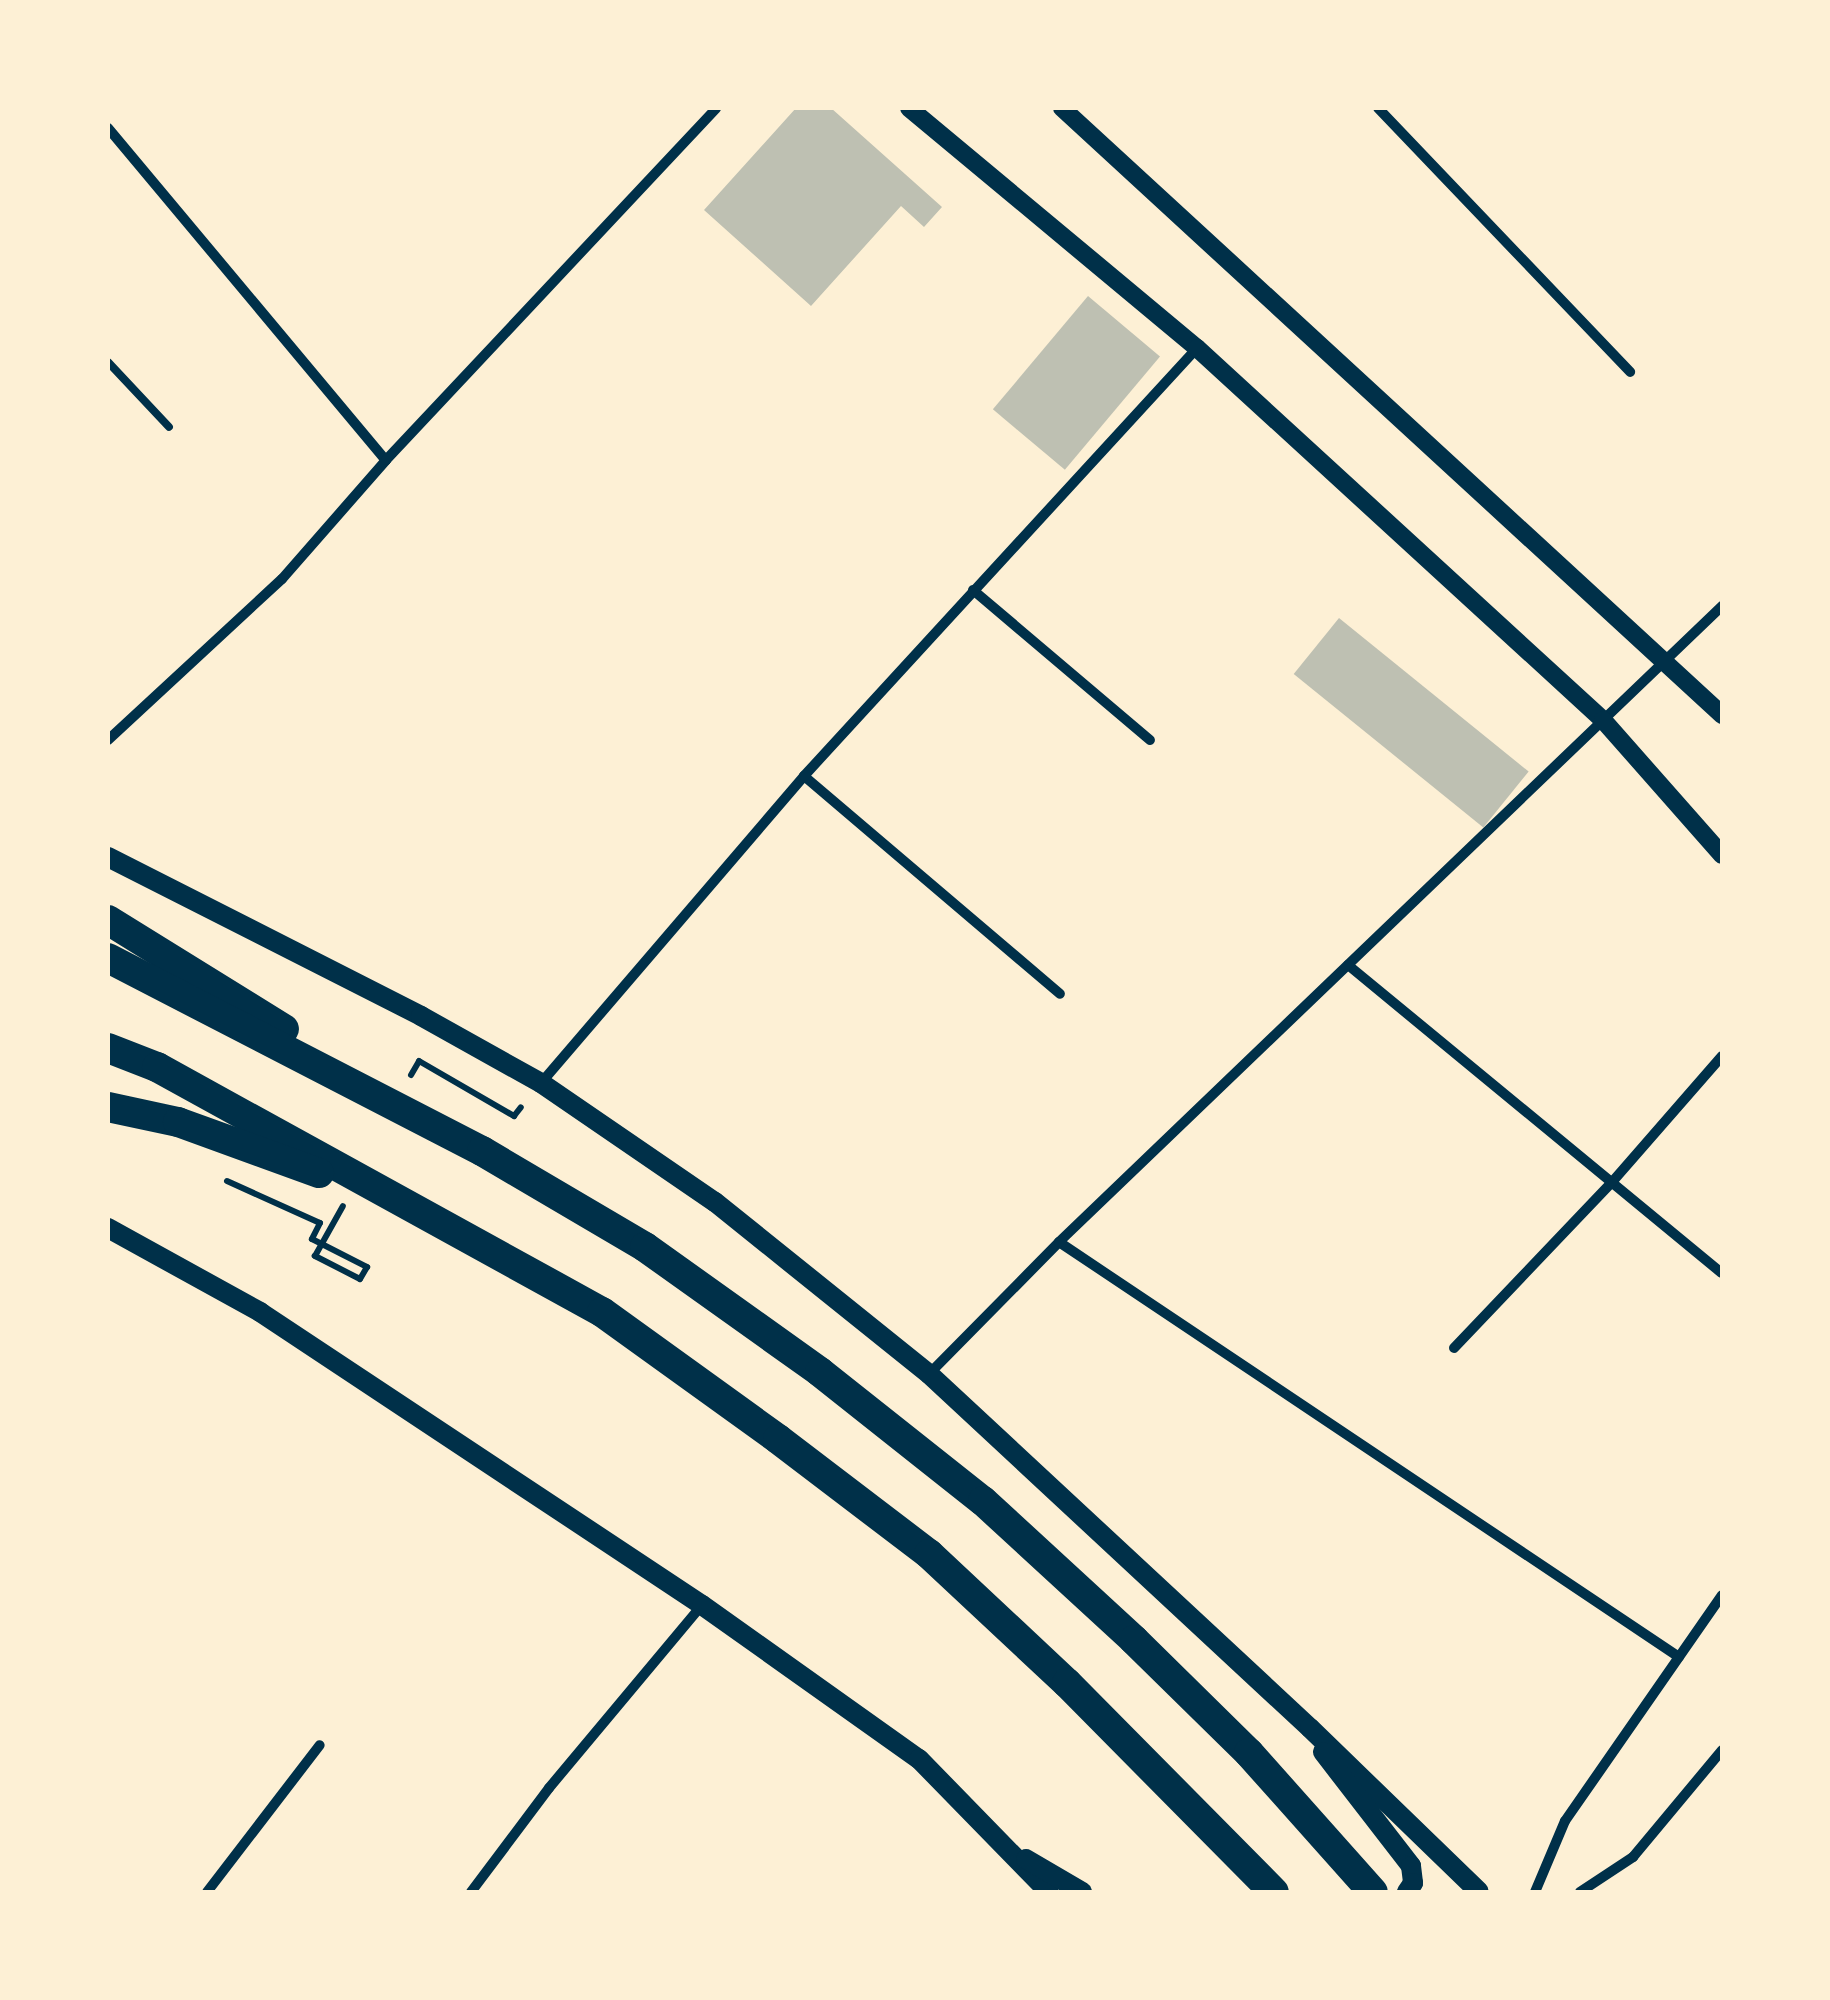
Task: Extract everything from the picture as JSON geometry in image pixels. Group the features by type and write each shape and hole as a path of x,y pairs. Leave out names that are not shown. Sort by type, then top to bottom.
{"highway":[{"path":"108,920 644,1247 820,1372 983,1501 1134,1640 1249,1753 1373,1892"},
{"path":"108,958 482,1151"},
{"path":"108,1048 157,1067 602,1312 778,1439 929,1554 1067,1684 1274,1892"},
{"path":"108,1107 178,1122 413,1207"}],"main road":[{"path":"108,857 421,1016 541,1083 715,1202 930,1374 1310,1728 1479,1892"},
{"path":"108,1228 260,1312 702,1605 919,1759 1049,1892"},
{"path":"1310,1728 1330,1765 1412,1866 1412,1884 1407,1892"},
{"path":"1003,1845 1082,1892"}],"street":[{"path":"108,740 282,579 386,460 716,108"},
{"path":"909,108 1197,348 1602,720 1722,855"},
{"path":"1062,108 1722,715"},
{"path":"1378,108 1630,372"},
{"path":"108,128 386,460"},
{"path":"541,1083 804,776 1197,348"},
{"path":"974,590 1150,740"},
{"path":"930,1374 1059,1242 1722,606"},
{"path":"804,776 1060,994"},
{"path":"1348,965 1722,1273"},
{"path":"1454,1348 1613,1181 1722,1056"},
{"path":"1059,1242 1679,1657"},
{"path":"1534,1892 1565,1822 1722,1595"},
{"path":"471,1892 549,1788 702,1605"},
{"path":"207,1892 320,1745"},
{"path":"1580,1892 1633,1857 1722,1750"}],"lane":[{"path":"108,362 169,427"}],"path":[{"path":"220,1178 320,1222 312,1239 366,1267"}],"building":[{"path":"796,108 831,108 942,207 924,227 901,206 811,306 704,210"},
{"path":"1088,296 1160,356 1065,470 993,409"},
{"path":"1339,618 1529,772 1483,828 1294,674"}]}
